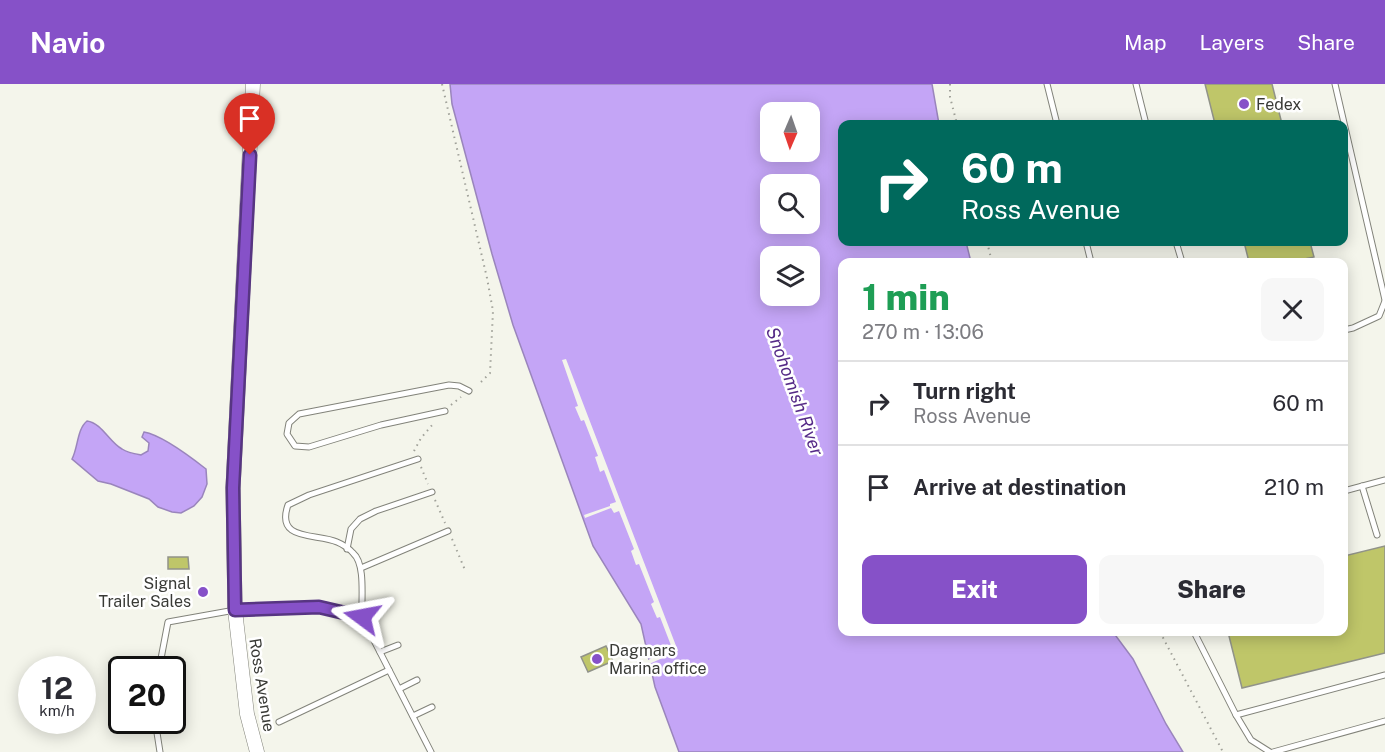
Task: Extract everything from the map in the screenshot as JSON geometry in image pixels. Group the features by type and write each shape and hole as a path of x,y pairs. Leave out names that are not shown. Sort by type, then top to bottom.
{"street":[{"name":"Ross Avenue","path":"254,84 233,488 235,610 247,714 257,752"}],"lane":[{"path":"1047,84 1056,120"},
{"path":"1136,84 1145,120"},
{"path":"1335,84 1343,120"},
{"path":"1348,140 1385,300 1379,316 1348,329"},
{"path":"445,411 381,425 309,447 295,446 287,434 289,423 299,414 450,385 469,391"},
{"path":"418,459 309,495 288,505 284,515 287,526 305,537 319,537 338,542 354,553 361,568 362,617 431,752"},
{"path":"1348,490 1385,480"},
{"path":"1362,486 1377,535"},
{"path":"347,549 351,529 360,519 432,492"},
{"path":"361,568 448,531"},
{"path":"161,656 168,622 235,610 319,607 362,617 382,608"},
{"path":"1196,636 1251,740 1271,752 1385,721"},
{"path":"380,652 398,645"},
{"path":"279,722 389,670"},
{"path":"1236,715 1385,675"},
{"path":"399,690 417,680"},
{"path":"413,716 432,707"},
{"path":"157,734 160,752"}],"path":[{"path":"442,84 488,278 493,311 490,373 445,411 421,438 414,450 465,570"},
{"path":"950,84 950,97 956,120"},
{"path":"1162,636 1223,752"}],"water":[{"name":"Snohomish River","path":"450,84 932,84 938,120 838,120 838,246 967,246 970,258 838,258 838,636 1116,636 1133,659 1183,752 679,752 655,687 641,624 593,546 513,325 452,104"},
{"path":"87,421 97,425 117,446 132,453 141,455 148,451 149,443 142,437 144,432 176,448 206,469 207,484 202,497 194,506 181,513 172,512 158,507 149,499 98,481 72,459 81,429"}],"pier":[{"path":"566,359 678,651 647,665 646,661 672,648 660,617 657,618 651,604 654,602 639,564 636,565 631,551 634,549 619,511 614,513 611,508 585,518 584,515 616,502 604,470 600,472 595,457 598,456 584,420 581,421 575,407 578,406 562,360"}],"building":[{"name":"Fedex","path":"1205,84 1272,84 1281,120 1214,120"},
{"path":"1245,246 1311,246 1314,257 1309,258 1248,258"},
{"path":"1385,546 1385,653 1242,688 1229,636 1348,636 1348,555"},
{"path":"168,557 188,557 189,569 168,569"},
{"name":"Dagmars Marina office","path":"606,646 613,661 588,672 581,657"}],"place":[{"name":"Fedex","path":"1244,104"},
{"name":"Signal Trailer Sales","path":"203,592"},
{"name":"Dagmars Marina office","path":"597,659"}],"route":[{"path":"250,155 233,488 235,610 319,607 362,617"}]}
